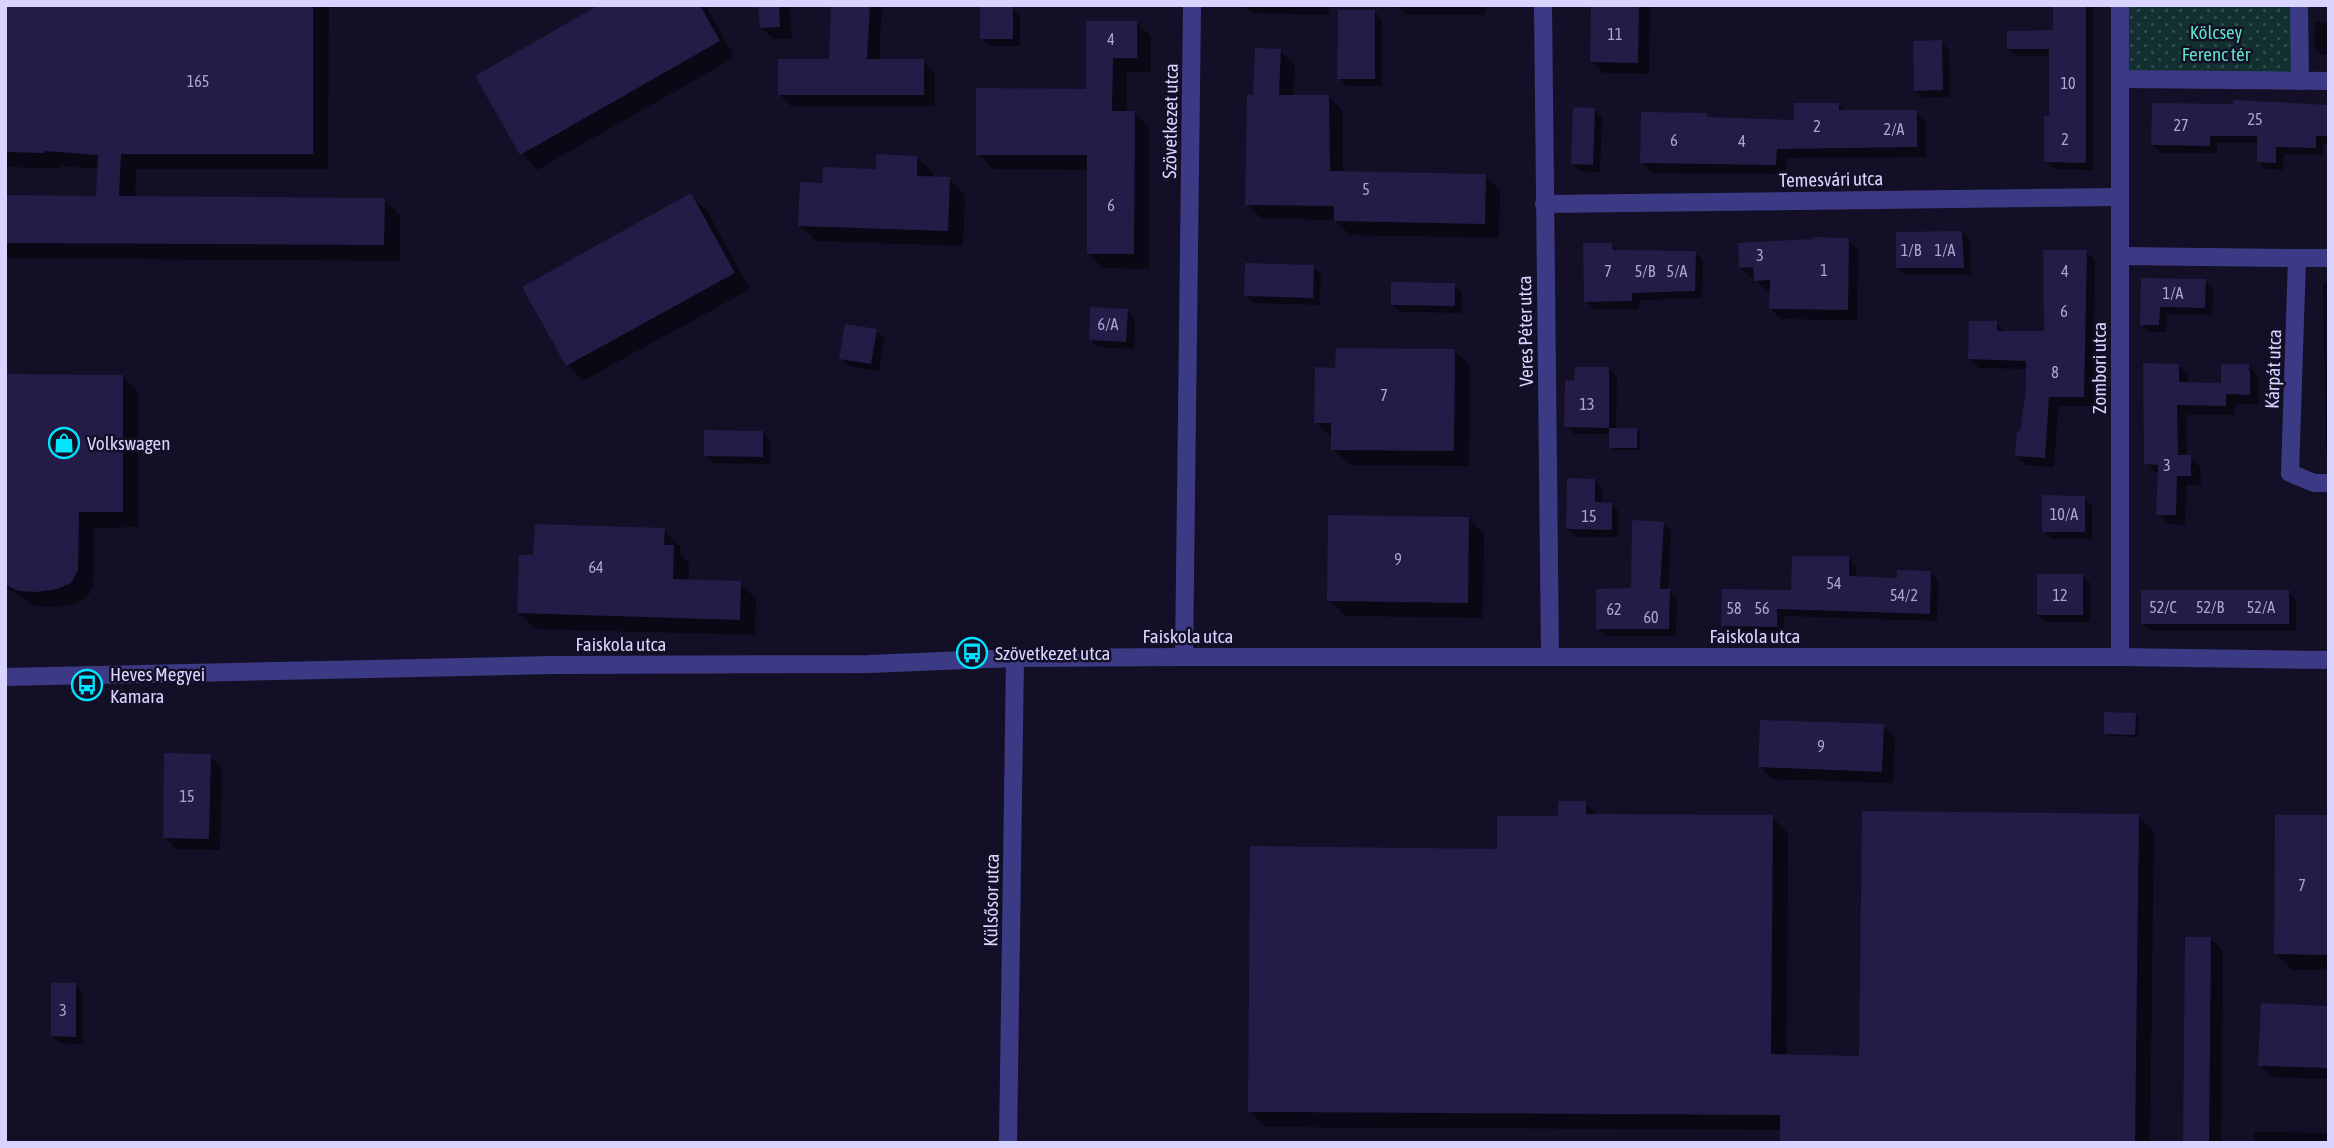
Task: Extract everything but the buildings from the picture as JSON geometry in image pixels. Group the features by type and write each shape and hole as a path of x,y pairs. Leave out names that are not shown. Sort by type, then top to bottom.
{"street":[{"name":"Szövetkezet utca","path":"1184,657 1192,5"},
{"name":"Veres Péter utca","path":"1543,5 1550,656"},
{"path":"2120,5 2120,79 2329,81"},
{"path":"2299,5 2300,81"},
{"name":"Zombori utca","path":"2120,79 2120,657"},
{"name":"Temesvári utca","path":"1544,204 2119,197"},
{"path":"2120,256 2329,258"},
{"name":"Kárpát utca","path":"2297,258 2290,473 2314,483 2329,483"},
{"name":"Faiskola utca","path":"5,677 552,665 869,664 1015,658 1550,656 2329,660"},
{"name":"Külsősor utca","path":"1008,1143 1015,658"}],"green space":[{"name":"Kölcsey Ferenc tér","path":"2122,5 2299,5 2300,81 2120,79"}],"place":[{"name":"Volkswagen","path":"64,443"},
{"name":"Szövetkezet utca","path":"972,653"},
{"name":"Heves Megyei Kamara","path":"87,685"}]}
